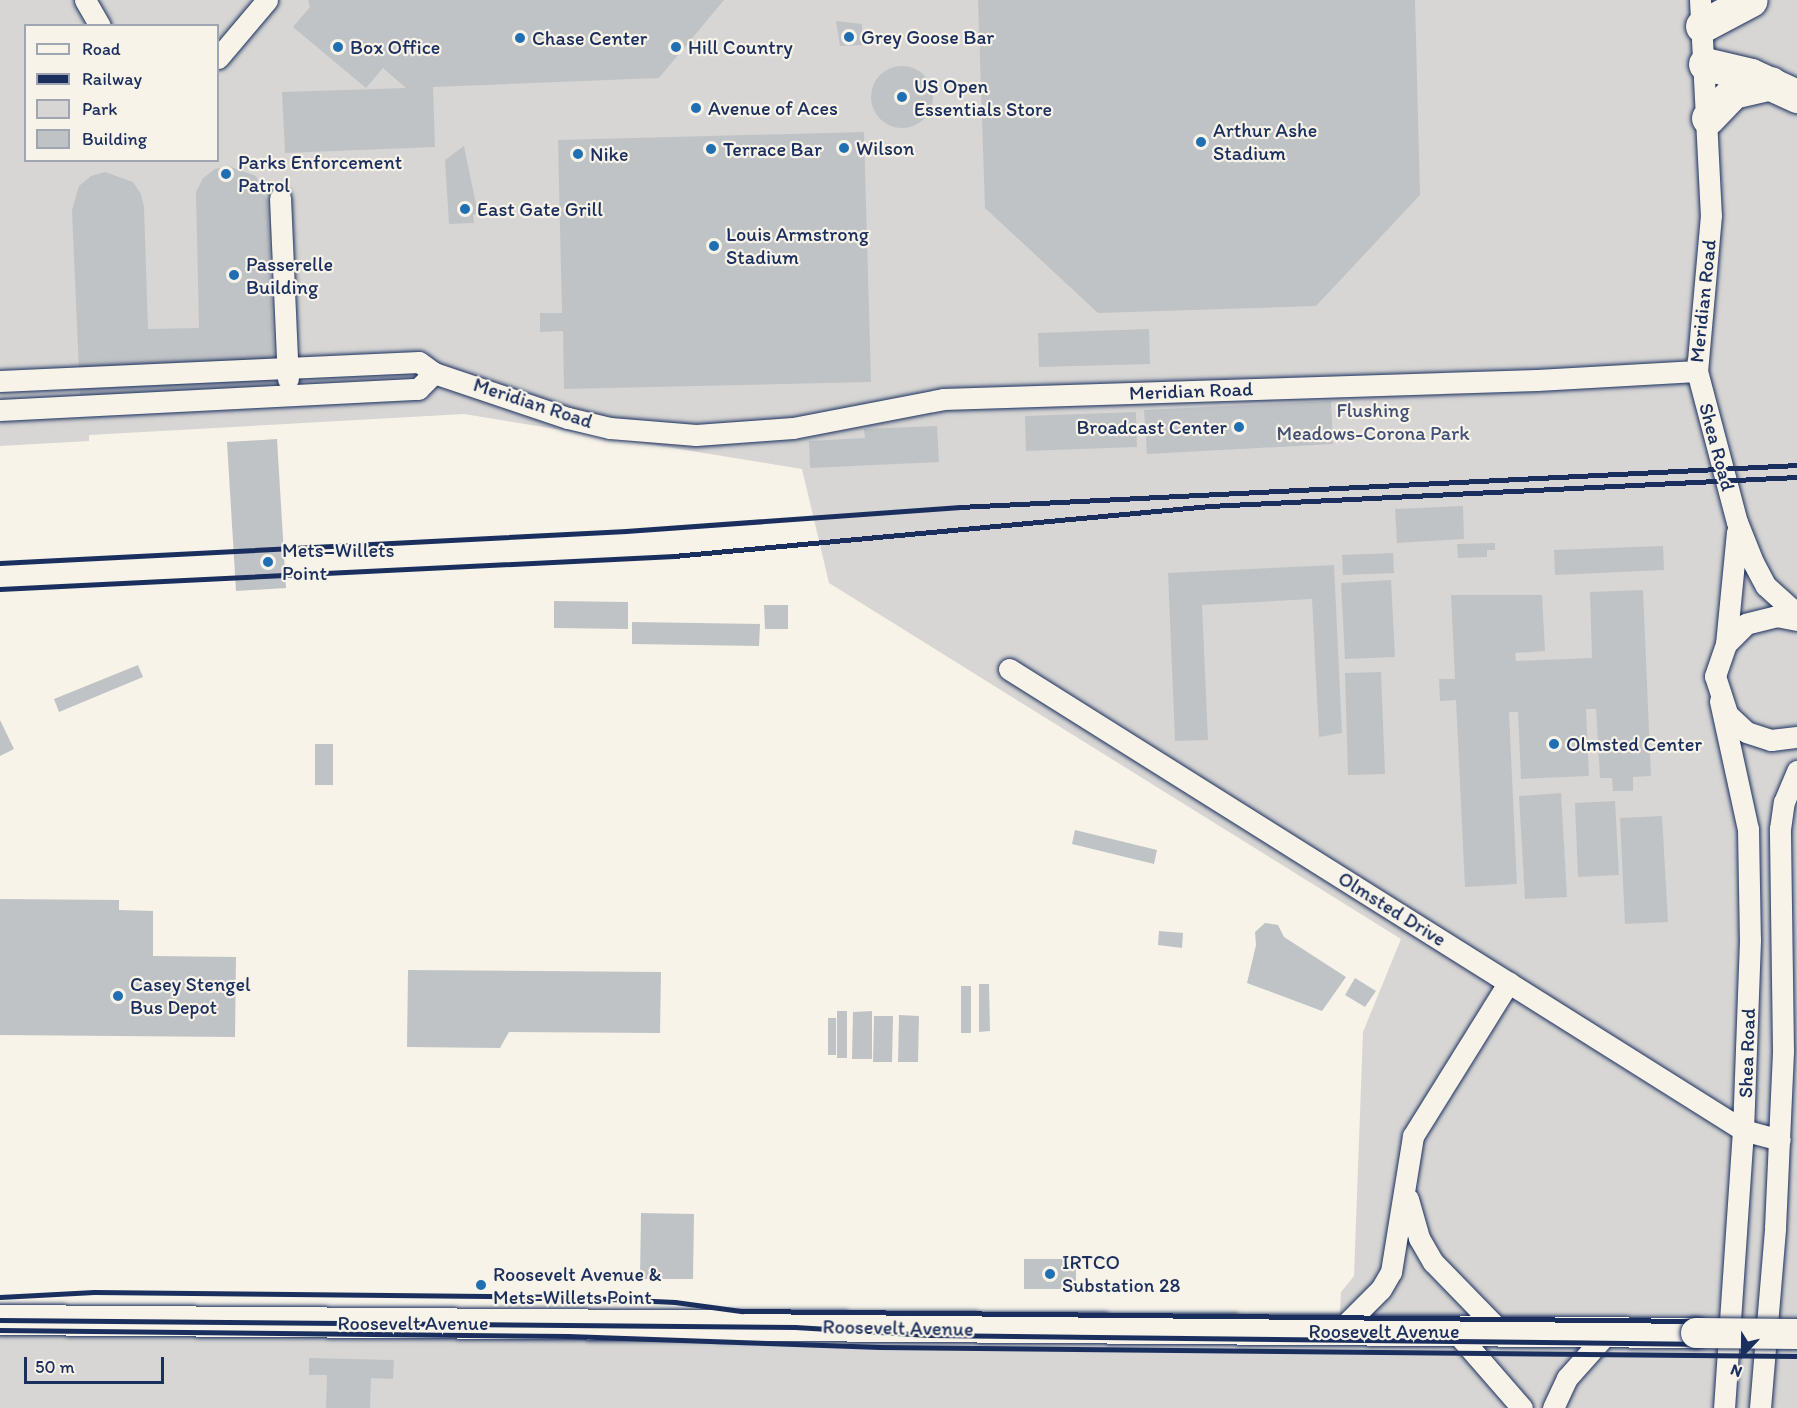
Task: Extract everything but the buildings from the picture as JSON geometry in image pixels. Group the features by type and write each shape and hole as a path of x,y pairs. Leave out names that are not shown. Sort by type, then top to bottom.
{"highway":[{"path":"1701,13 1751,0"},
{"path":"1705,64 1784,89"},
{"path":"1708,118 1733,92 1784,89"}],"main road":[{"name":"Roosevelt Avenue","path":"0,1320 1797,1334"}],"street":[{"path":"85,0 99,24"},
{"path":"219,57 267,0"},
{"name":"Meridian Road","path":"0,381 419,362 434,373 568,418 610,428 696,435 793,428 943,399 1538,380 1697,371 1711,214 1701,13"},
{"path":"280,198 288,395"},
{"name":"Shea Road","path":"1697,371 1737,522 1766,586 1797,614"},
{"path":"0,410 418,389 434,373"},
{"name":"Shea Road","path":"1724,1408 1743,1130 1750,963 1748,829 1715,676 1726,644 1737,559 1737,522"},
{"path":"1726,644 1736,632 1756,620 1777,616 1797,620"},
{"name":"Olmsted Drive","path":"1008,669 1743,1130 1780,1140"},
{"path":"1720,701 1727,714 1746,732 1771,740 1797,737"},
{"name":"Shea Road","path":"1760,1408 1780,1140 1784,999 1780,829 1784,802 1797,771"},
{"path":"1339,1331 1381,1289 1391,1272 1408,1154 1419,1123 1509,982"},
{"path":"1405,1187 1419,1238 1432,1262 1500,1331"},
{"path":"1455,1331 1522,1408"},
{"path":"1553,1408 1567,1378 1608,1332"}],"green space":[{"name":"Flushing Meadows-Corona Park","path":"0,0 1797,0 1797,1408 0,1408 0,1320 1339,1331 1341,1292 1354,1276 1363,1032 1401,939 829,583 802,469 464,414 89,435 89,441 0,446"}],"railway":[{"path":"0,563 626,531 960,507 1797,465"},
{"path":"0,589 674,556 1210,506 1797,477"},
{"path":"0,1297 94,1292 567,1297 675,1302 742,1311 1797,1322"},
{"path":"0,1320 795,1327 929,1335 1797,1345"},
{"path":"0,1330 568,1336 880,1347 1797,1356"}],"place":[{"name":"Grey Goose Bar","path":"849,37"},
{"name":"Chase Center","path":"520,38"},
{"name":"Box Office","path":"338,47"},
{"name":"Hill Country","path":"676,47"},
{"name":"US Open Essentials Store","path":"902,97"},
{"name":"Avenue of Aces","path":"696,108"},
{"name":"Arthur Ashe Stadium","path":"1201,142"},
{"name":"Wilson","path":"844,148"},
{"name":"Terrace Bar","path":"711,149"},
{"name":"Nike","path":"578,154"},
{"name":"Parks Enforcement Patrol","path":"226,174"},
{"name":"East Gate Grill","path":"465,209"},
{"name":"Louis Armstrong Stadium","path":"714,246"},
{"name":"Passerelle Building","path":"234,275"},
{"name":"Broadcast Center","path":"1239,427"},
{"name":"Mets–Willets Point","path":"268,562"},
{"name":"Olmsted Center","path":"1554,744"},
{"name":"Casey Stengel Bus Depot","path":"118,996"},
{"name":"IRTCO Substation 28","path":"1050,1274"},
{"name":"Roosevelt Avenue & Mets-Willets Point","path":"481,1285"}]}
